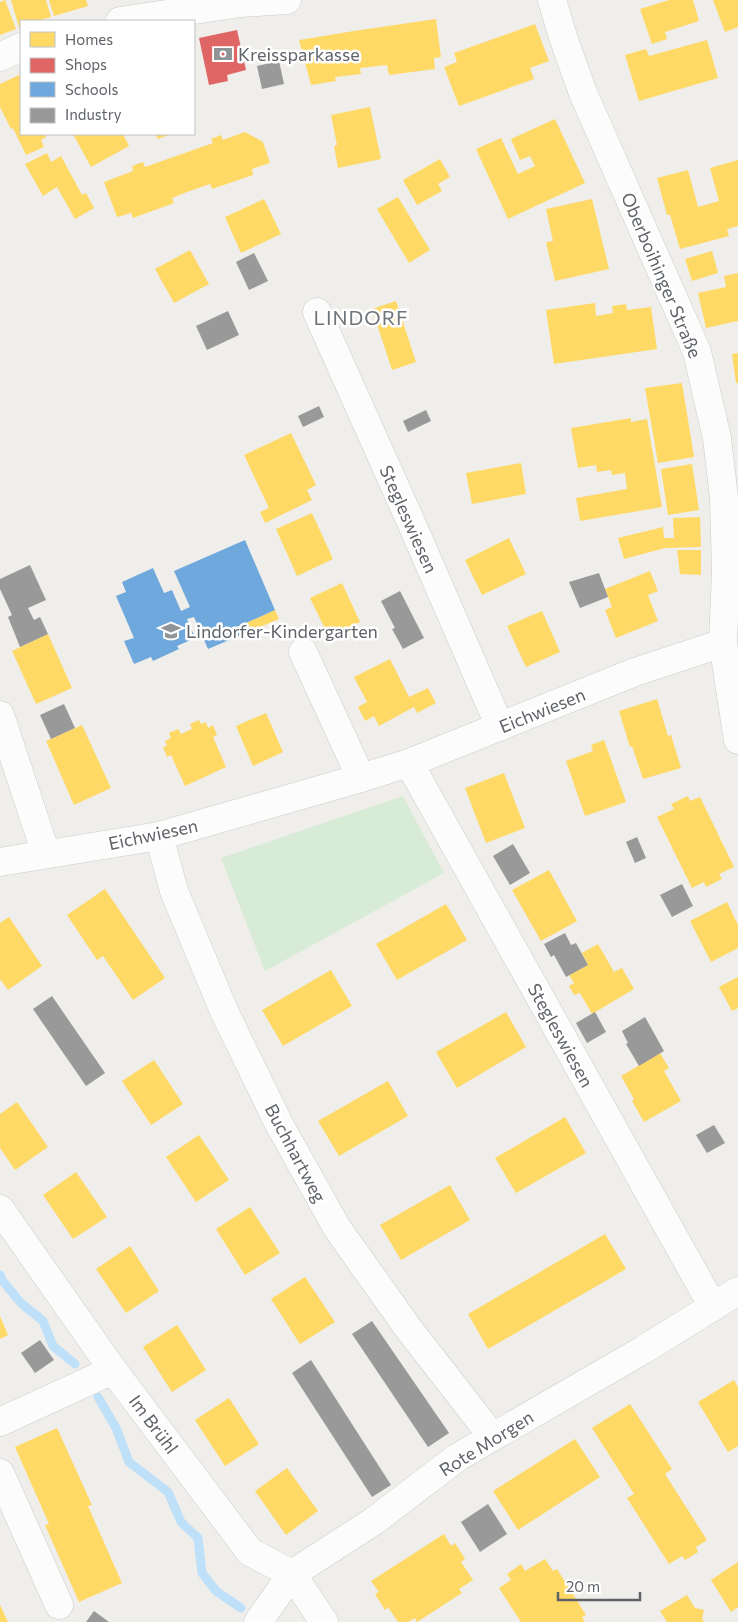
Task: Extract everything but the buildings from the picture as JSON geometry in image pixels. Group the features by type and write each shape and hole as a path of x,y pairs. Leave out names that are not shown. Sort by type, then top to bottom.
{"street":[{"path":"126,20 241,2 287,0"},
{"name":"Oberboihinger Straße","path":"552,0 583,93 698,352 727,438 724,498 726,571 723,643 738,740"},
{"path":"0,58 20,48"},
{"name":"Stegleswiesen","path":"317,312 500,728"},
{"name":"Eichwiesen","path":"0,862 159,836 361,778 409,763 500,728 635,672 723,643"},
{"path":"303,652 361,778"},
{"path":"0,715 46,854"},
{"name":"Stegleswiesen","path":"409,763 713,1307"},
{"name":"Buchhartweg","path":"159,836 174,891 224,1011 278,1124 337,1228 408,1328 492,1436"},
{"name":"Im Brühl","path":"0,1209 113,1370 250,1552 292,1574 324,1622"},
{"name":"Rote Morgen","path":"258,1622 292,1574 374,1521 458,1457 643,1350 738,1291"},
{"path":"0,1422 113,1370"},
{"path":"0,1473 59,1605"}],"green space":[{"path":"403,796 444,873 265,971 221,858"}],"waterway":[{"path":"0,1275 21,1303 43,1321 53,1346 75,1364"},
{"path":"98,1397 116,1428 129,1462 168,1492 181,1522 198,1538 202,1573 216,1591 241,1608"}],"place":[{"name":"Kreissparkasse","path":"223,54"},
{"name":"Lindorfer-Kindergarten","path":"171,631"}],"district":[{"name":"LINDORF","path":"361,317"}]}
